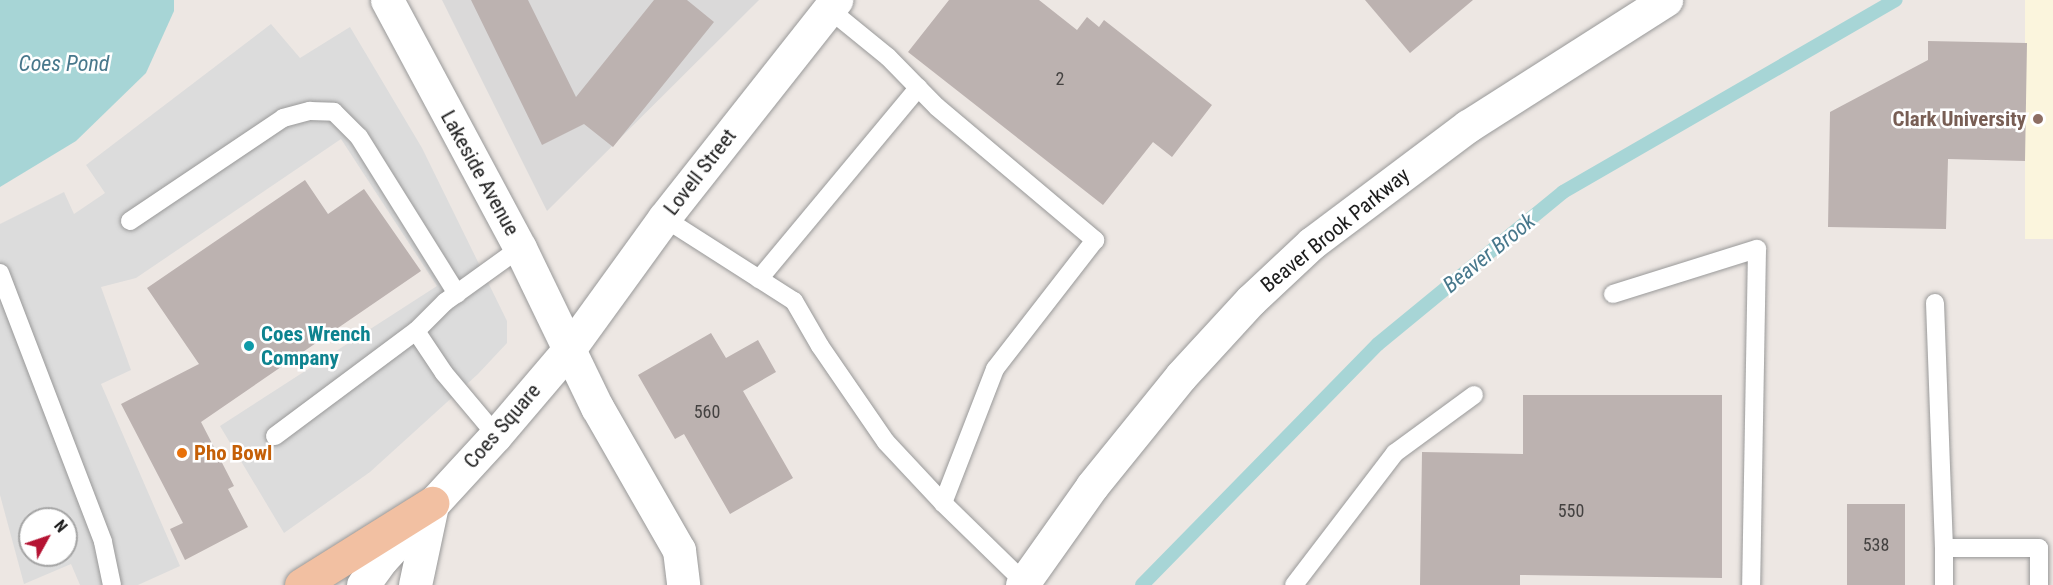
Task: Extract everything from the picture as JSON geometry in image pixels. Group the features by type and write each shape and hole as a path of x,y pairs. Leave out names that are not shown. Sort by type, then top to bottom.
{"main road":[{"path":"301,585 432,503"}],"street":[{"name":"Lakeside Avenue","path":"387,0 520,248 597,407 680,550 683,585"},
{"name":"Beaver Brook Parkway","path":"1023,583 1092,486 1181,376 1251,300 1312,243 1468,126 1666,0"},
{"name":"Lovell Street","path":"570,348 664,218 832,4"},
{"name":"Coes Square","path":"363,585 382,559 496,435 570,348"},
{"path":"416,585 432,503"}],"lane":[{"path":"832,4 937,107 1095,240 995,369 943,503"},
{"path":"759,279 918,88"},
{"path":"130,221 283,118 310,111 334,112 359,137 457,294"},
{"path":"664,218 794,301 820,346 886,442 1023,583"},
{"path":"275,436 416,332 457,294 520,248"},
{"path":"1613,294 1757,249 1750,585"},
{"path":"0,273 103,542 112,585"},
{"path":"1935,303 1944,585"},
{"path":"416,332 456,389 496,435"},
{"path":"1293,585 1395,453 1474,395"},
{"path":"1944,548 2038,548 2039,585"}],"shaded area":[{"path":"442,0 759,0 547,211"},
{"name":"Clark University","path":"2025,0 2053,0 2053,239 2025,239"},
{"path":"271,24 300,58 350,27 422,148 507,321 507,343 478,374 370,472 284,533 220,426 437,286 341,139 136,278 101,287 131,370 101,384 180,566 138,585 80,585 72,567 78,567 78,507 18,507 18,562 0,495 0,224 64,192 74,214 105,193 86,165"},
{"path":"19,567 64,567 24,584"}],"water":[{"name":"Coes Pond","path":"0,0 174,0 174,11 146,73 76,141 0,187"}],"building":[{"path":"471,0 528,0 576,97 654,0 687,0 714,22 613,147 584,124 542,145"},
{"path":"949,0 1039,0 1077,30 1087,17 1099,27 1104,20 1212,105 1172,157 1153,142 1103,205 908,52"},
{"path":"1365,0 1473,0 1410,53"},
{"path":"1928,41 2027,43 2025,161 1948,159 1946,229 1828,227 1830,112 1928,60"},
{"name":"Coes Wrench Company","path":"305,180 328,214 364,189 421,271 201,422 234,486 228,489 248,527 185,560 170,529 183,523 121,404 199,364 147,288"},
{"path":"711,333 726,358 758,340 776,372 743,391 793,478 730,514 684,434 675,439 638,375"},
{"path":"1523,395 1722,395 1722,578 1520,575 1520,585 1420,585 1422,452 1523,454"},
{"path":"1847,504 1905,504 1905,585 1847,585"}],"waterway":[{"name":"Beaver Brook","path":"1142,585 1378,344 1563,192 1896,0"}],"place":[{"name":"Clark University","path":"2038,119"},
{"name":"Coes Wrench Company","path":"249,346"},
{"name":"Pho Bowl","path":"182,453"}]}
